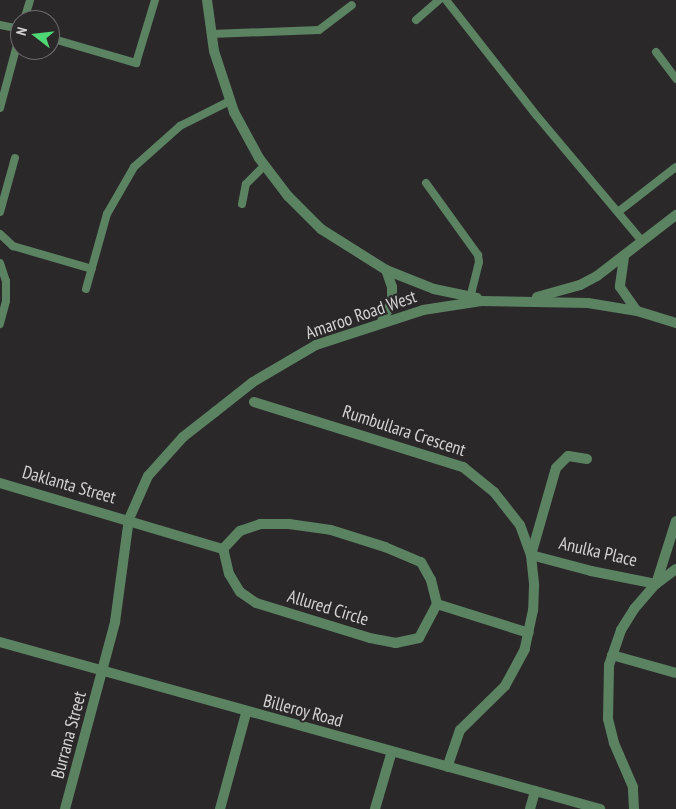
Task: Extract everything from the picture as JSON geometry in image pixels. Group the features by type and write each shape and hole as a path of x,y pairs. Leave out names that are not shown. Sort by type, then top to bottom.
{"street":[{"path":"207,0 211,34 230,101 247,137 264,166 288,196 321,229 386,270 434,289 470,297 507,300 533,298 580,285 624,257 676,215"},
{"path":"624,257 620,287 637,311"},
{"path":"382,321 392,302 392,288 386,270"},
{"name":"Amaroo Road West","path":"103,670 115,622 129,519 148,476 183,437 253,382 307,350 382,321 450,305 507,300 588,303 637,311 676,324"},
{"name":"Rumbullara Crescent","path":"254,402 463,466 510,509 532,555 534,586 529,633 513,675 460,730 447,767"},
{"path":"532,555 556,468 568,456 587,459"},
{"name":"Daklanta Street","path":"0,483 129,519"},
{"path":"129,519 223,549 240,531 260,524 289,524 331,530 386,546 421,562 432,580 437,604 529,633"},
{"path":"656,584 676,521"},
{"name":"Allured Circle","path":"223,549 229,574 240,592 256,604 370,638 396,643 419,638 437,604"},
{"name":"Anulka Place","path":"532,555 591,572 656,584"},
{"path":"634,809 633,788 614,743 608,719 607,687 612,655 625,622 656,584 676,569"},
{"name":"Billeroy Road","path":"0,642 103,670 246,713 392,751 600,809"},
{"path":"612,655 676,673"},
{"name":"Burrana Street","path":"65,809 103,670"},
{"path":"220,809 246,713"},
{"path":"376,809 392,751"},
{"path":"530,809 535,791"}],"lane":[{"path":"60,41 136,64 154,0"},
{"path":"416,20 439,0"},
{"path":"446,0 537,116 642,241"},
{"path":"211,34 319,30 352,5"},
{"path":"656,52 676,79"},
{"path":"0,108 13,60"},
{"path":"86,289 107,214 134,167 180,126 230,101"},
{"path":"0,212 15,158"},
{"path":"242,204 246,184 264,166"},
{"path":"618,212 676,167"},
{"path":"426,183 478,255 479,262 470,297"},
{"path":"1,237 13,246 92,269"},
{"path":"0,263 6,280 6,301 0,324"}]}
